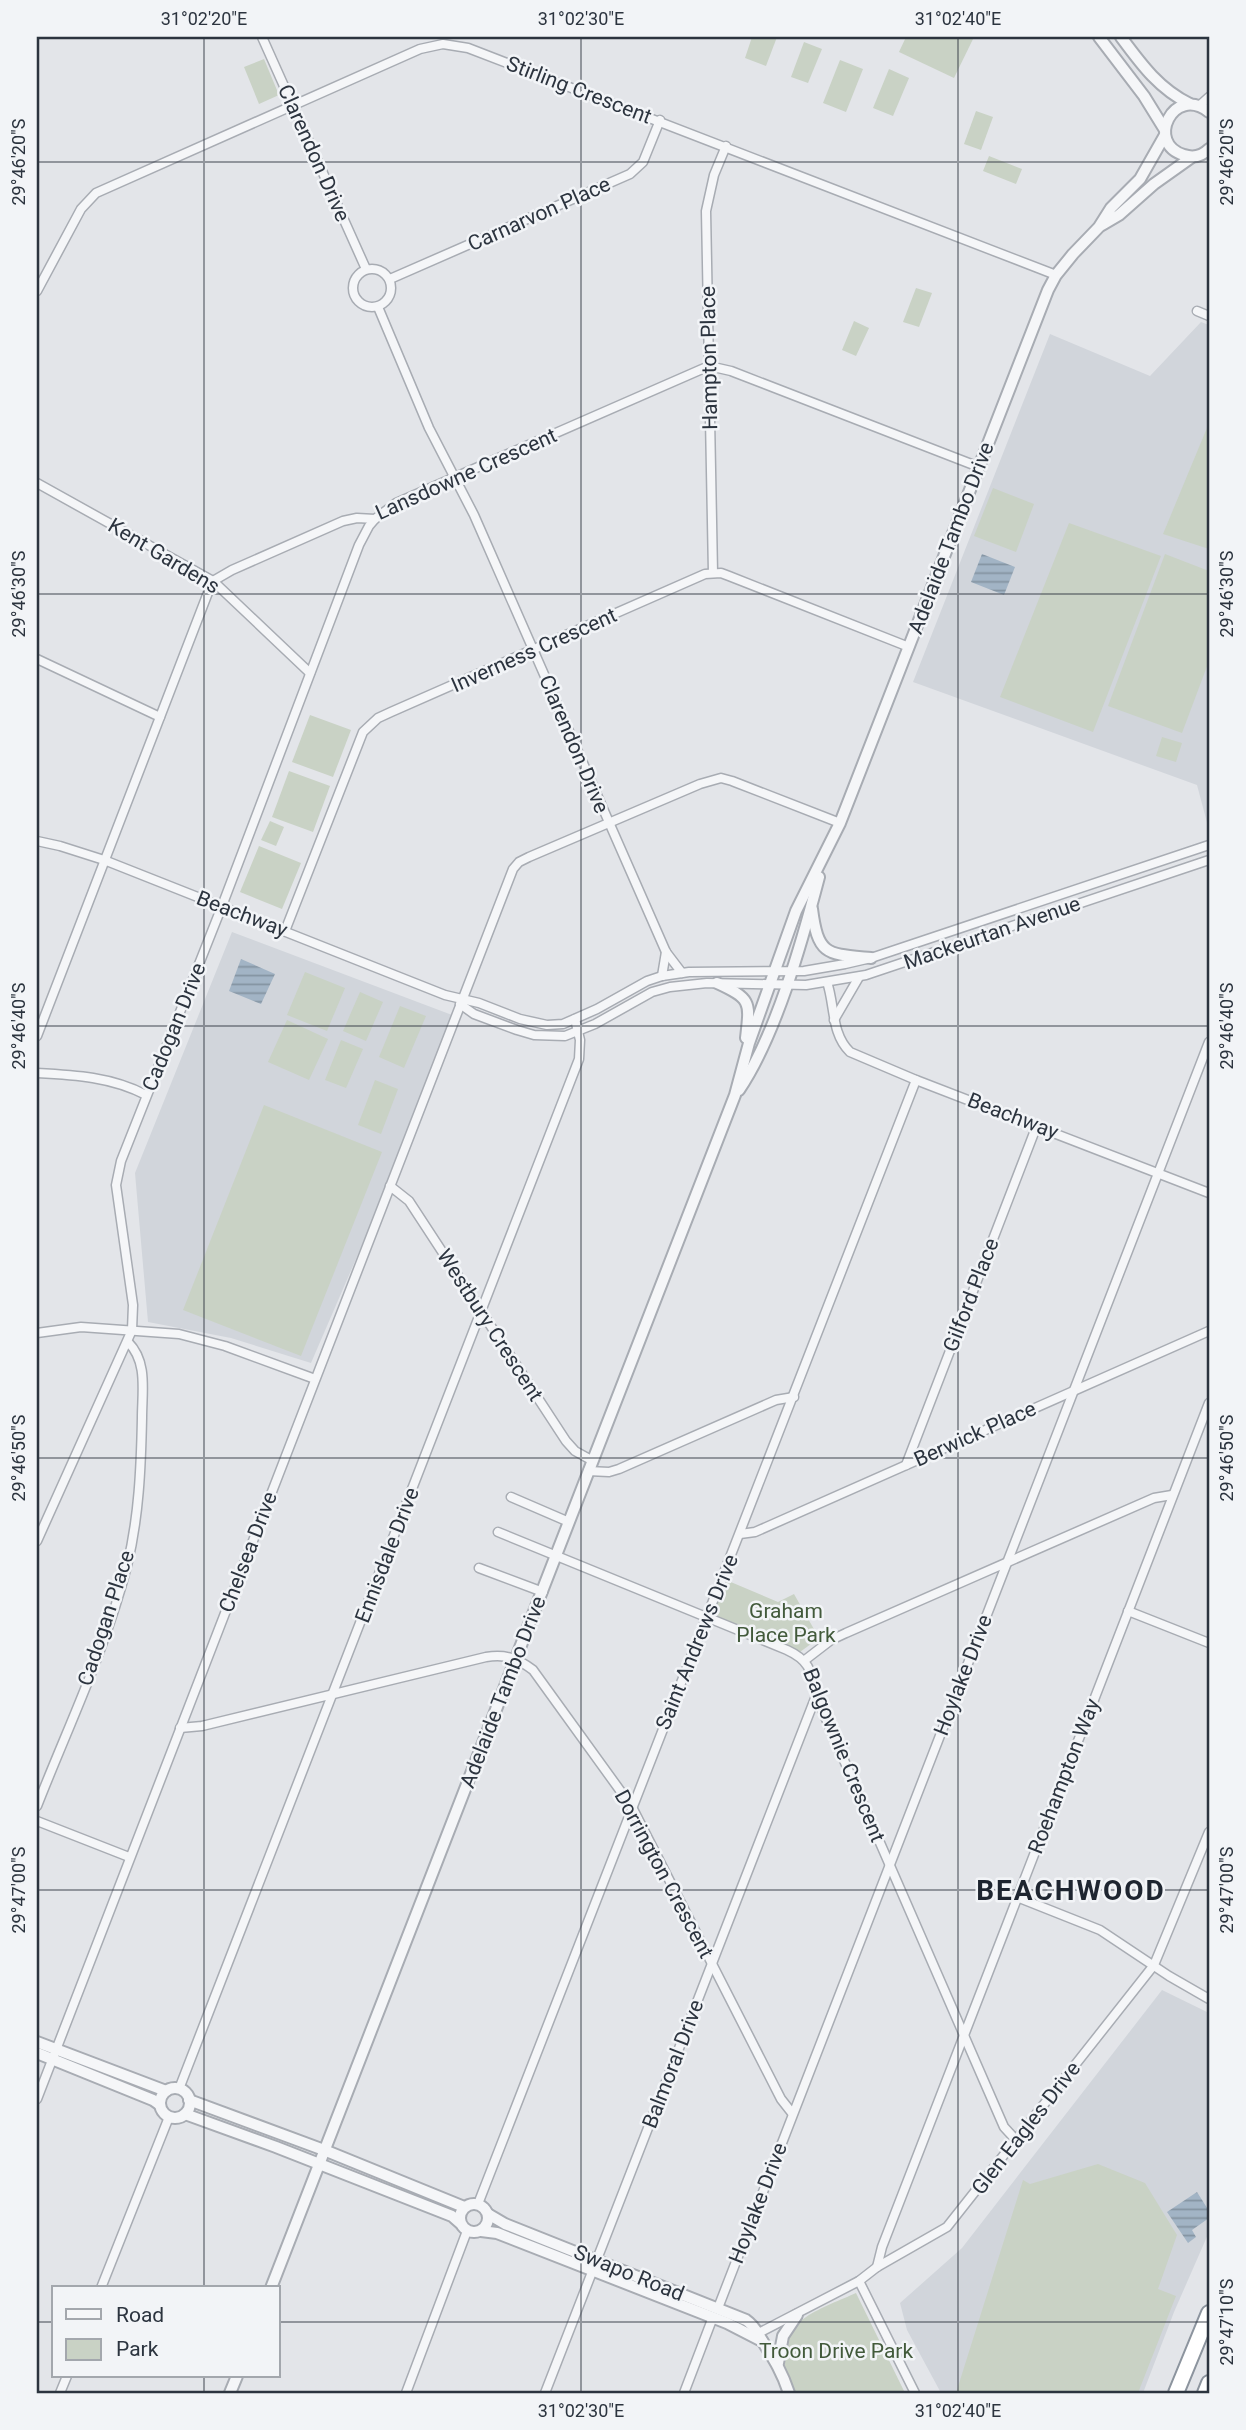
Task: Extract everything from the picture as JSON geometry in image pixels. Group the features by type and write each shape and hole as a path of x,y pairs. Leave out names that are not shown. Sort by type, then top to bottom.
{"highway":[{"path":"1176,2393 1209,2313"},
{"path":"1205,2393 1209,2383"}],"street":[{"name":"Clarendon Drive","path":"262,37 366,269"},
{"path":"1099,37 1144,96 1172,148 1177,153 1200,158"},
{"path":"1121,37 1161,86 1209,112"},
{"name":"Stirling Crescent","path":"37,291 81,209 96,193 420,49 443,44 468,48 660,120 1056,275"},
{"path":"1194,105 1209,97"},
{"name":"Adelaide Tambo Drive","path":"272,2286 736,1095 744,1061 799,904 840,823 1048,290 1056,275 1099,227 1111,208 1140,179 1165,132 1171,114 1179,107 1194,105"},
{"name":"Carnarvon Place","path":"390,279 630,174 647,156 660,120"},
{"name":"Hampton Place","path":"713,573 706,211 714,175 726,146"},
{"name":"Adelaide Tambo Drive","path":"1099,227 1119,215 1154,184 1200,158 1209,149"},
{"path":"366,269 380,270 390,279 391,293 388,299 377,307 364,306 358,302 352,290 356,277 366,269"},
{"name":"Clarendon Drive","path":"377,307 429,428 474,515 666,952 682,973"},
{"path":"1197,311 1209,316"},
{"path":"709,366 738,373 979,467"},
{"name":"Lansdowne Crescent","path":"213,582 232,570 343,521 357,517 375,519 396,503 709,366"},
{"name":"Kent Gardens","path":"37,483 213,582 310,673"},
{"name":"Cadogan Drive","path":"37,1541 132,1330 133,1305 116,1185 121,1161 222,906 359,545 375,519"},
{"path":"713,573 729,576 909,647"},
{"name":"Inverness Crescent","path":"285,931 359,742 369,725 384,715 699,576 713,573"},
{"path":"37,1036 213,582"},
{"path":"37,659 160,717"},
{"name":"Chelsea Drive","path":"37,2099 513,869 528,857 700,784 721,778 840,823"},
{"name":"Beachway","path":"37,841 104,860 463,1002 535,1023 563,1024 662,976 682,973 774,971"},
{"name":"Mackeurtan Avenue","path":"774,971 835,966 871,958 1209,845"},
{"name":"Mackeurtan Avenue","path":"770,984 827,982 859,977 1209,860"},
{"name":"Adelaide Tambo Drive","path":"736,1095 754,1066 786,985 823,861"},
{"path":"811,906 816,937 822,946 835,954 871,958"},
{"path":"924,940 928,955"},
{"path":"662,976 666,952"},
{"path":"834,1020 859,977"},
{"name":"Beachway","path":"827,982 838,1036 850,1052 1209,1193"},
{"name":"Beachway","path":"463,1002 474,1014 534,1035 551,1037 579,1032 652,992 692,983 770,984"},
{"path":"717,983 733,990 749,1008 744,1061"},
{"name":"Ennisdale Drive","path":"180,2089 579,1059 581,1048 575,1019"},
{"name":"Hoylake Drive","path":"684,2393 1209,1042"},
{"path":"37,1073 100,1079 131,1087 146,1095"},
{"name":"Saint Andrews Drive","path":"478,2204 916,1080"},
{"name":"Gilford Place","path":"906,1465 1037,1125"},
{"name":"Westbury Crescent","path":"390,1186 409,1201 566,1441 590,1466"},
{"path":"37,1333 81,1327 196,1338 315,1379"},
{"name":"Berwick Place","path":"740,1534 755,1531 1209,1331"},
{"name":"Cadogan Place","path":"37,1806 92,1670 127,1564 140,1481 142,1395 141,1360 128,1342"},
{"path":"590,1466 609,1472 619,1469 776,1400 793,1397"},
{"name":"Roehampton Way","path":"877,2267 881,2247 1209,1403"},
{"name":"Balgownie Crescent","path":"1016,2140 1004,2127 816,1696 805,1660 831,1640 846,1633 1154,1498 1172,1495"},
{"path":"511,1497 569,1522"},
{"path":"498,1532 787,1650 805,1660"},
{"path":"479,1568 543,1592"},
{"path":"1128,1611 1209,1643"},
{"path":"180,1728 202,1726 486,1657 501,1655 516,1658"},
{"name":"Dorrington Crescent","path":"516,1658 533,1670 632,1807 781,2099 792,2113"},
{"name":"Balmoral Drive","path":"545,2393 816,1696"},
{"path":"37,1821 129,1857"},
{"name":"Glen Eagles Drive","path":"758,2337 859,2281 877,2267 947,2227 1154,1965 1209,1832"},
{"path":"1017,1897 1091,1926 1209,1999"},
{"path":"37,2042 54,2054 153,2100 169,2117 185,2114 319,2163 452,2216 464,2227 481,2231 487,2223 488,2214 478,2204 464,2207 460,2215 464,2227 406,2393"},
{"path":"37,2053 54,2054 166,2091 180,2089 186,2093 189,2100 185,2114"},
{"path":"160,2105 162,2095 166,2091"},
{"path":"189,2100 324,2150 464,2207"},
{"path":"102,2286 169,2117"},
{"name":"Swapo Road","path":"488,2214 505,2224 597,2259 715,2313 758,2337 778,2363 789,2393"},
{"name":"Swapo Road","path":"481,2231 497,2233 592,2271 715,2313"},
{"path":"881,2247 895,2257"},
{"path":"859,2281 915,2393"},
{"path":"778,2363 786,2330 797,2315"}],"shaded area":[{"path":"1201,322 1209,325 1209,830 1197,785 913,682 1050,334 1150,376"},
{"path":"232,932 460,1018 311,1363 231,1338 148,1322 135,1173"},
{"path":"1162,1990 1209,2013 1209,2232 1143,2393 941,2393 907,2330 900,2303 962,2248"}],"green space":[{"path":"752,37 777,37 766,66 745,58"},
{"path":"906,37 974,37 954,78 899,52"},
{"path":"804,42 822,49 808,83 791,77"},
{"path":"264,59 279,95 259,104 244,67"},
{"path":"840,60 863,69 846,112 823,103"},
{"path":"889,69 909,78 893,116 873,108"},
{"path":"976,111 993,117 981,150 964,144"},
{"path":"989,156 1022,169 1016,184 983,171"},
{"path":"916,288 932,293 919,327 903,322"},
{"path":"854,321 869,328 856,356 842,350"},
{"path":"1209,423 1209,549 1163,534"},
{"path":"993,488 1034,504 1016,552 974,536"},
{"path":"1069,523 1161,556 1093,732 1000,697"},
{"path":"1165,554 1209,571 1209,661 1182,733 1108,706"},
{"path":"310,715 351,730 333,777 292,762"},
{"path":"1162,737 1182,743 1176,762 1156,756"},
{"path":"289,771 330,786 313,832 272,817"},
{"path":"270,821 284,827 276,846 261,840"},
{"path":"259,846 301,863 282,909 240,892"},
{"path":"305,972 345,988 327,1031 287,1015"},
{"path":"360,992 383,1002 366,1041 343,1031"},
{"path":"400,1006 426,1016 404,1068 379,1057"},
{"path":"287,1020 328,1039 309,1080 268,1062"},
{"path":"341,1040 363,1049 346,1088 325,1080"},
{"path":"375,1080 398,1089 381,1134 358,1125"},
{"path":"264,1105 382,1152 301,1356 183,1310"},
{"name":"Graham Place Park","path":"726,1580 778,1602 794,1594 819,1638 800,1652 713,1616"},
{"path":"1098,2164 1145,2183 1177,2235 1158,2289 1176,2296 1138,2393 956,2393 1023,2180 1030,2184"},
{"name":"Troon Drive Park","path":"856,2293 905,2393 795,2393 784,2362 788,2335 806,2317"}],"water":[{"path":"982,554 1015,567 1004,595 971,582"},
{"path":"241,959 275,974 261,1004 229,991"},
{"path":"1197,2192 1209,2211 1209,2218 1192,2230 1196,2237 1188,2243 1167,2212"}],"district":[{"name":"BEACHWOOD","path":"1071,1890"}]}
